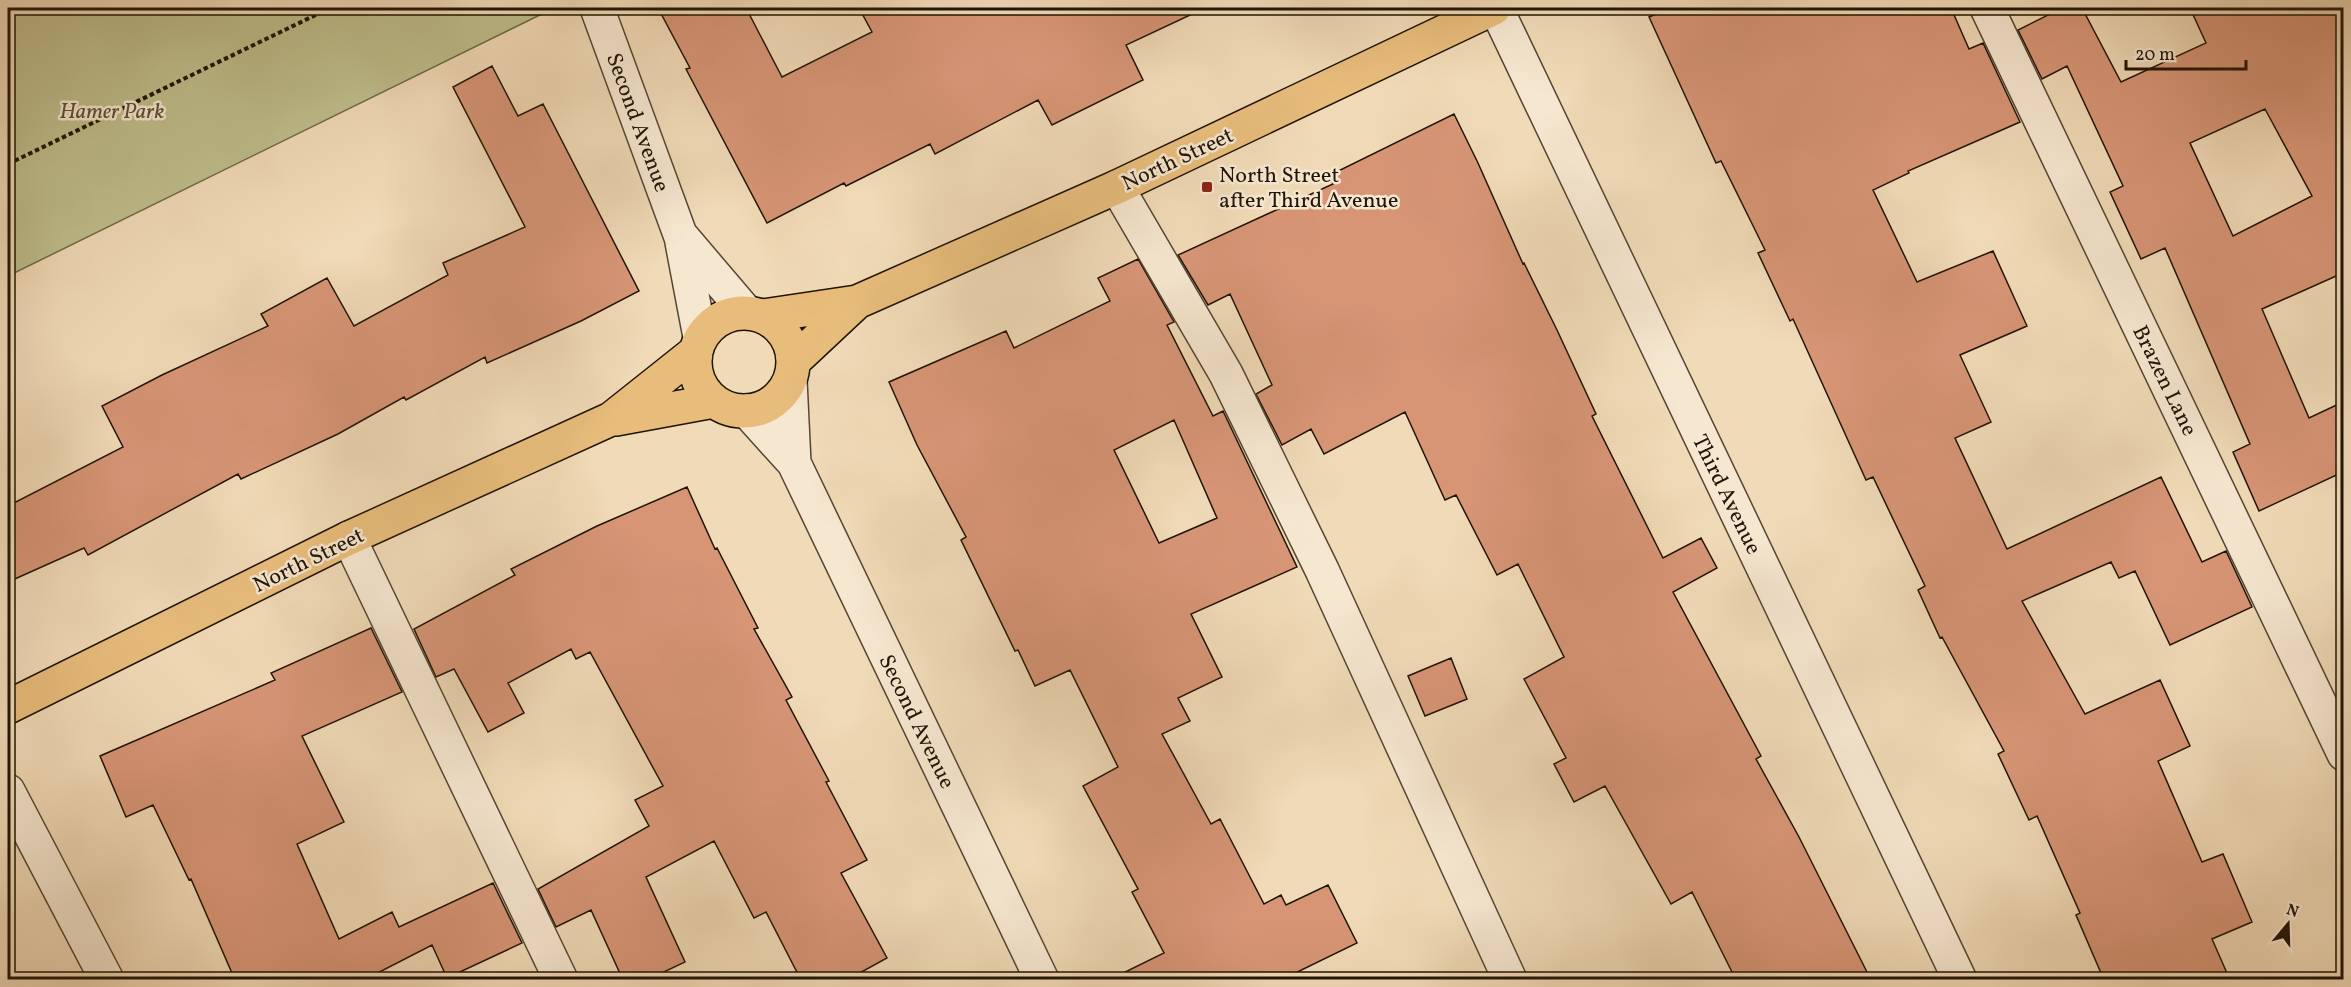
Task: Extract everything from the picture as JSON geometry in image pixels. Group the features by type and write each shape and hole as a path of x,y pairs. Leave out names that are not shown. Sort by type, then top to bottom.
{"main road":[{"name":"North Street","path":"755,314 856,302 1117,187 1495,8"},
{"name":"North Street","path":"792,370 856,302"},
{"path":"728,314 755,314 780,327 790,343 792,370 780,396 764,407 747,411 730,409 714,401 702,388 695,372 697,345 712,323 728,314"},
{"name":"North Street","path":"611,419 697,345"},
{"name":"North Street","path":"8,706 349,538 611,419 714,401"}],"street":[{"name":"Second Avenue","path":"597,8 681,237 697,345"},
{"name":"Third Avenue","path":"1495,8 1960,980"},
{"name":"Brazen Lane","path":"1987,8 2343,754"},
{"path":"1117,187 1226,374 1322,570 1510,980"},
{"name":"Second Avenue","path":"681,237 755,314"},
{"name":"Second Avenue","path":"792,370 795,463"},
{"name":"Second Avenue","path":"747,411 795,463 1042,980"},
{"path":"349,538 561,980"},
{"path":"8,791 107,980"}],"path":[{"path":"8,164 330,8"}],"green space":[{"name":"Hamer Park","path":"8,8 554,8 8,276"}],"building":[{"path":"658,8 746,8 782,77 872,32 859,8 1205,8 1126,45 1143,80 1052,125 1038,100 935,154 930,144 846,186 844,183 767,223 686,69 690,68"},
{"path":"1671,8 1951,8 1969,49 1983,43 2020,122 1908,171 1909,173 1873,190 1917,282 1993,251 2027,326 1960,355 1991,422 1955,438 2007,549 2161,477 2202,562 2226,551 2252,607 2170,645 2135,571 2119,578 2111,562 2022,601 2085,714 2160,680 2190,746 2158,761 2202,862 2223,854 2252,922 2212,939 2230,980 2104,980 2076,915 2080,913 2037,816 2029,820 1998,754 2004,751 1942,637 1940,638 1918,590 1925,586 1873,477 1866,480 1793,319 1790,321 1758,253 1765,250 1721,161 1716,163 1649,17"},
{"path":"2062,8 2082,8 2121,82 2206,43 2190,8 2343,8 2343,273 2262,309 2309,418 2343,402 2343,472 2259,511 2233,452 2250,444 2165,248 2141,259 2110,192 2123,186 2067,66 2042,79 2018,30","holes":["2265,109 2312,196 2233,236 2190,143"]},
{"path":"492,66 518,116 543,104 639,291 581,321 487,363 485,357 406,400 404,397 338,434 241,479 238,474 88,555 84,548 8,582 8,506 123,447 102,406 162,375 268,326 261,314 327,278 354,326 448,275 443,263 525,227 453,87"},
{"path":"1454,114 1523,264 1596,414 1592,416 1663,558 1701,538 1717,568 1673,592 1761,756 1756,759 1799,837 1871,980 1736,980 1692,892 1671,904 1605,786 1574,802 1554,764 1566,758 1524,679 1564,657 1518,564 1497,575 1456,495 1445,500 1405,412 1324,454 1311,429 1282,445 1256,394 1272,385 1230,294 1208,305 1178,255 1333,184 1328,176"},
{"path":"1138,259 1174,322 1167,325 1213,416 1223,411 1297,567 1191,614 1222,677 1178,698 1190,721 1162,734 1211,824 1220,819 1264,904 1281,895 1286,905 1328,885 1357,943 1281,980 1109,980 1164,953 1132,892 1138,889 1083,786 1118,767 1070,670 1035,686 1018,650 1015,651 961,540 966,537 917,445 889,382 1006,331 1014,348 1110,301 1098,278","holes":["1174,420 1217,518 1159,543 1114,450"]},
{"path":"687,487 715,549 717,548 758,628 754,629 792,697 786,700 867,860 841,873 887,958 847,980 801,980 766,912 754,918 714,841 646,877 685,962 647,980 623,980 591,910 556,927 538,889 649,826 635,800 663,786 590,652 576,659 571,649 508,683 524,713 488,732 454,669 436,677 414,629 515,575 511,569 597,526"},
{"path":"371,628 402,692 302,736 344,822 297,844 339,939 392,912 399,927 493,883 522,943 447,978 432,945 364,980 235,980 191,879 189,880 153,805 126,817 100,756 275,680 271,673"},
{"path":"1451,658 1467,699 1425,716 1408,676"}],"place":[{"name":"North Street after Third Avenue","path":"1207,187"}]}
